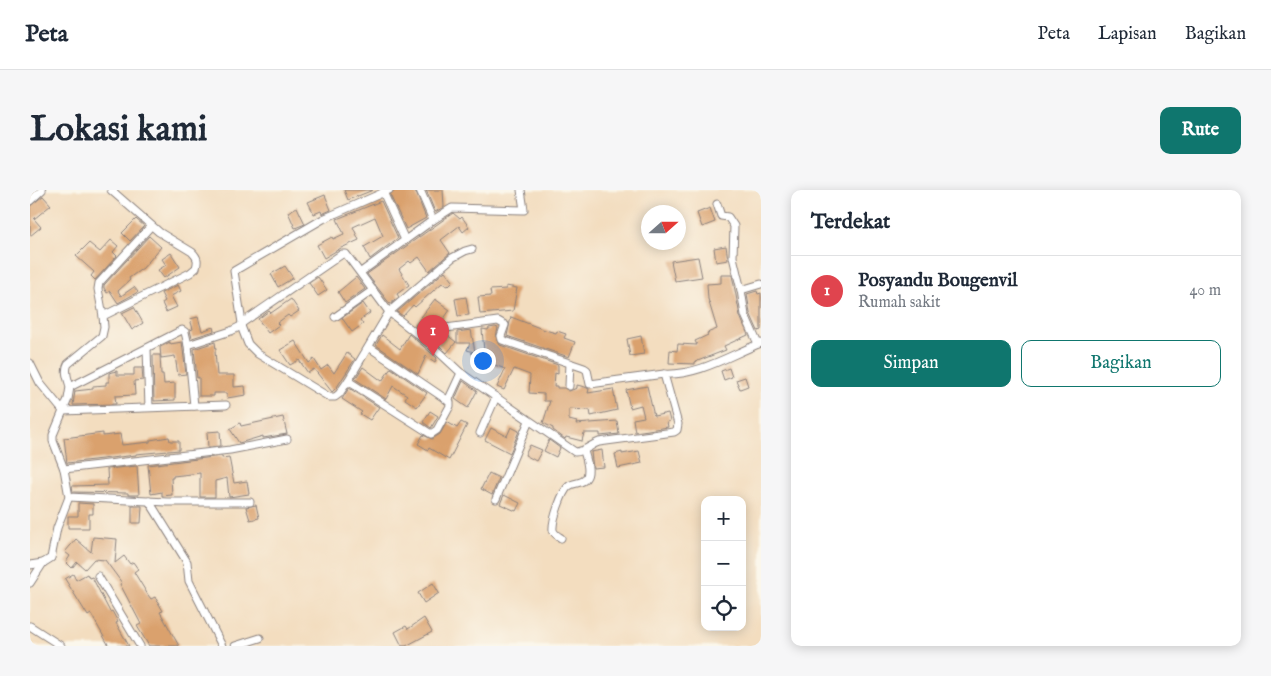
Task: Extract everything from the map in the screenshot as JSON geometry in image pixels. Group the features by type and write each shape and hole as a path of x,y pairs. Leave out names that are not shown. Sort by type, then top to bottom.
{"street":[{"path":"30,201 42,190"},
{"path":"103,316 196,268 198,262 192,252 179,246 151,226 111,190"},
{"path":"420,190 433,220"},
{"path":"361,272 452,208 524,210 521,190"},
{"path":"405,240 386,191 323,219 234,271 242,324 248,344 258,354 329,397 335,397 348,381 389,312 452,258 472,249"},
{"path":"431,345 441,331 446,328 498,320 505,325 501,338 505,342 587,370 589,382 592,385 664,374 677,374 701,368 759,343 745,315 733,257 734,226 728,217 722,216 717,204"},
{"path":"30,565 43,563 51,558 57,528 70,497 64,469 52,435 68,399 70,386 66,366 102,336 104,327 98,289 99,284 151,226"},
{"path":"188,344 231,331 342,254 348,255 389,312 431,345 462,373 575,452 584,451 599,442 674,432 677,430 678,424 664,374"},
{"path":"741,290 761,284"},
{"path":"335,317 374,290"},
{"path":"70,386 182,330 185,332 188,344 194,406"},
{"path":"348,381 430,434 437,430 450,406 448,401 368,348"},
{"path":"147,349 149,407"},
{"path":"30,363 40,382 63,411"},
{"path":"569,386 570,363"},
{"path":"448,401 462,373"},
{"path":"480,433 496,397"},
{"path":"63,411 226,405"},
{"path":"496,499 529,421"},
{"path":"64,469 230,450 287,439"},
{"path":"561,538 554,533 554,519 566,488 570,484 583,481 588,476 584,451"},
{"path":"70,497 149,501 250,502"},
{"path":"149,501 187,562 189,581 222,646"},
{"path":"30,582 43,563"},
{"path":"98,576 140,646"},
{"path":"30,626 61,646"},
{"path":"235,646 260,638"}],"building":[{"path":"344,190 373,190 348,200"},
{"path":"394,190 415,190 426,218 406,229 390,195"},
{"path":"426,190 443,190 444,207 435,212"},
{"path":"325,195 331,210 322,214 321,211 314,214 308,202"},
{"path":"43,196 51,205 34,219 41,227 30,236 30,206"},
{"path":"381,201 398,238 370,259 364,247 383,236 375,217 353,227 359,240 324,258 317,245 332,237 333,239 344,234 337,219"},
{"path":"297,207 305,224 295,228 288,212"},
{"path":"710,208 715,222 702,227 697,213"},
{"path":"453,213 460,219 462,217 469,227 463,232 459,226 441,240 450,253 429,271 419,257 411,263 409,261 399,269 409,285 397,294 399,297 390,304 367,274"},
{"path":"136,219 144,226 130,241 122,233"},
{"path":"149,236 161,247 143,268 129,278 130,280 118,291 121,296 134,287 138,292 118,303 110,291 107,293 104,285"},
{"path":"111,240 118,246 113,252 117,256 95,280 91,276 94,272 76,256 89,243 100,252"},
{"path":"726,246 728,260 716,262 714,248"},
{"path":"171,253 180,267 164,278 158,270 166,265 162,259"},
{"path":"698,257 702,277 675,281 671,261"},
{"path":"285,266 293,278 278,287 271,274"},
{"path":"445,271 453,281 448,286 442,283 415,307 413,305 403,316 397,312"},
{"path":"721,275 732,275 740,316 748,335 724,346 726,350 695,362 695,364 669,363 670,350 677,351 678,344 697,345 695,341 717,329 708,299 707,284 721,283"},
{"path":"318,277 327,290 318,296 309,283"},
{"path":"356,277 365,289 345,303 338,292"},
{"path":"178,285 181,291 171,296 177,307 166,312 162,303 165,301 161,293"},
{"path":"506,286 517,288 513,311 480,314 478,297 491,296 490,290 506,289"},
{"path":"757,291 758,294 761,293 761,330 758,331 750,313 747,294"},
{"path":"466,297 469,315 458,316 455,299"},
{"path":"291,299 299,311 290,317 288,315 268,333 258,319 269,311 271,313"},
{"path":"435,299 450,310 440,324 431,317 421,331 415,325"},
{"path":"363,303 370,313 360,320 363,324 352,332 342,318"},
{"path":"134,307 143,323 132,330 122,313"},
{"path":"198,317 202,331 213,327 214,331 192,338 190,330 193,329 190,319"},
{"path":"511,317 545,330 566,334 564,338 575,342 569,357 507,336"},
{"path":"495,327 498,328 496,337 500,345 558,365 558,374 555,373 554,386 557,386 557,388 564,388 569,391 577,388 577,385 589,389 588,393 613,389 617,410 591,416 590,410 569,409 569,420 577,422 576,424 617,421 619,434 600,436 600,433 584,433 582,441 566,437 565,439 553,428 543,423 550,401 544,401 544,394 529,393 530,375 514,369 504,390 497,387 505,369 490,363 491,360 471,353 474,352 467,350 470,343 457,343 457,332 471,330 475,352 484,351 482,329 488,330"},
{"path":"409,334 437,358 435,362 426,356 418,374 376,345 382,335 400,349"},
{"path":"446,334 456,342 447,353 438,344"},
{"path":"641,336 644,354 630,356 627,339"},
{"path":"295,341 309,363 314,359 321,370 328,365 334,373 347,353 355,359 332,392 314,369 308,373 299,360 290,365 280,350"},
{"path":"170,342 170,344 182,342 186,374 178,375 175,356 161,358 160,347"},
{"path":"215,342 217,375 234,375 234,387 245,386 246,395 227,398 227,393 214,393 214,396 199,396 199,377 197,378 194,349"},
{"path":"153,355 160,355 161,374 163,374 164,384 175,383 175,400 154,401"},
{"path":"363,367 382,381 391,368 427,393 417,407 405,399 407,395 393,386 386,399 355,379"},
{"path":"134,368 142,368 143,380 134,381 135,395 115,396 116,404 73,405 75,391 106,385 106,382 109,382 109,373 112,372 117,371 117,375 134,375"},
{"path":"729,368 732,377 724,380 721,371"},
{"path":"745,377 748,386 740,389 736,380"},
{"path":"463,381 477,391 468,408 455,399"},
{"path":"647,386 654,416 668,413 670,421 667,422 668,427 635,432 633,419 644,417 641,405 630,408 626,390"},
{"path":"349,388 379,407 370,420 360,414 362,412 342,399"},
{"path":"430,411 438,416 431,428 423,422"},
{"path":"283,417 287,434 263,438 263,436 239,443 230,429 240,423 241,426"},
{"path":"447,422 457,428 461,422 467,425 449,460 418,444 423,435 432,439 440,434"},
{"path":"511,427 519,431 510,453 485,440 491,428 507,436"},
{"path":"220,431 221,446 208,447 207,432"},
{"path":"103,433 103,436 120,434 122,445 150,442 150,440 169,437 170,441 179,441 179,450 67,463 64,438"},
{"path":"549,440 560,448 556,457 544,451"},
{"path":"530,445 542,450 536,461 525,455"},
{"path":"602,450 604,467 593,468 591,452"},
{"path":"639,451 642,463 618,468 615,454"},
{"path":"222,456 222,458 229,457 234,483 247,481 249,494 229,497 227,478 215,481 215,497 200,497 200,473 173,476 171,478 172,495 162,496 162,492 151,494 148,465"},
{"path":"137,466 139,495 73,492 72,486 108,485 107,469"},
{"path":"489,473 499,478 492,495 481,489"},
{"path":"504,495 520,503 516,511 500,504"},
{"path":"78,503 93,504 93,514 89,514 89,528 68,528 68,516 78,516"},
{"path":"256,505 259,518 250,520 246,507"},
{"path":"132,506 142,506 141,523 132,523"},
{"path":"93,537 117,539 115,563 124,556 130,564 133,562 138,569 134,572 151,599 155,597 163,611 160,612 179,646 149,646 137,626 141,624 120,584 122,583 105,560 94,559 85,569 77,562 72,568 66,562 70,556 65,552 76,539 91,552"},
{"path":"73,574 76,580 87,574 89,578 92,577 110,612 112,611 118,622 116,623 129,646 109,646 91,614 88,616 65,579"},
{"path":"433,583 439,593 424,603 418,593"},
{"path":"424,618 432,632 406,646 402,646 395,632 406,626 408,629"}],"place":[{"name":"Posyandu Bougenvil","path":"433,356"}]}
